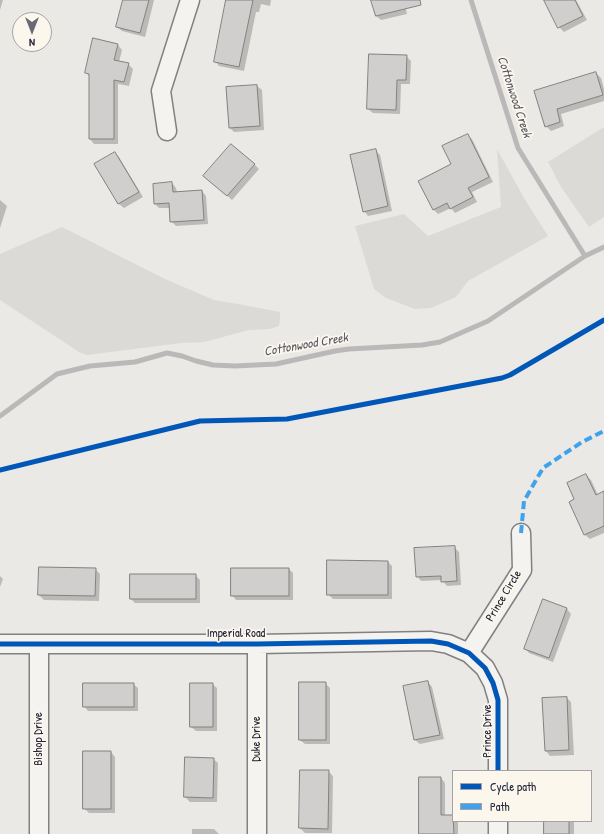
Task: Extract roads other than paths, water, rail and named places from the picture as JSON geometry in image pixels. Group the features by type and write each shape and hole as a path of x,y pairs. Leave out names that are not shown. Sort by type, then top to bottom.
{"street":[{"path":"167,131 161,91 190,0"},
{"name":"Prince Circle","path":"469,653 522,570 522,533"},
{"name":"Imperial Road","path":"0,644 257,644 431,641 448,644 469,653"},
{"name":"Bishop Drive","path":"39,644 39,834"},
{"name":"Duke Drive","path":"257,644 257,834"},
{"name":"Prince Drive","path":"469,653 485,668 493,683 498,700 498,770"},
{"path":"498,822 498,834"}],"waterway":[{"name":"Cottonwood Creek","path":"471,0 518,148 585,256"},
{"name":"Cottonwood Creek","path":"0,416 57,374 90,366 135,362 167,353 213,365 235,366 276,364 349,349 422,345 440,342 488,321 585,256 604,247"}]}
